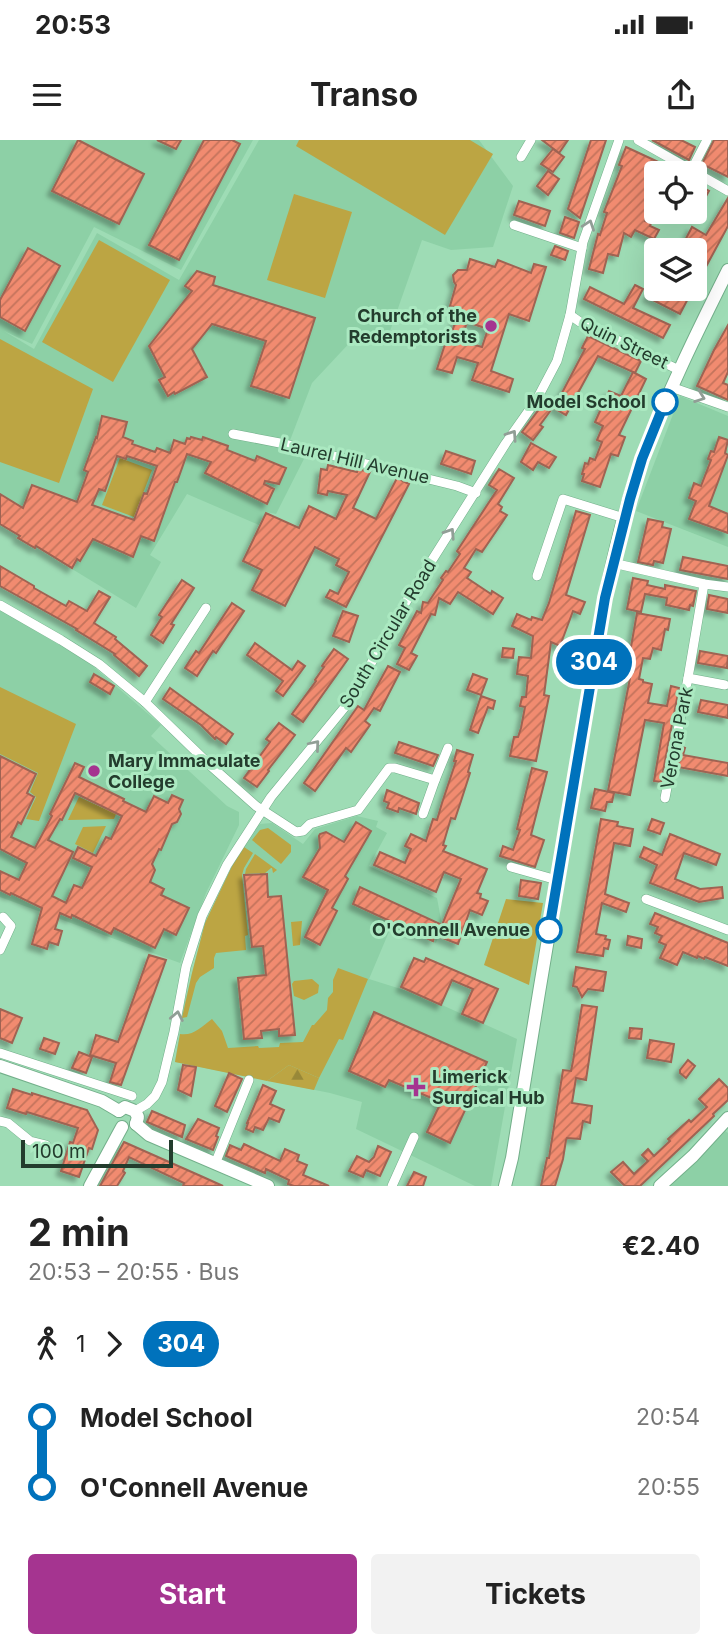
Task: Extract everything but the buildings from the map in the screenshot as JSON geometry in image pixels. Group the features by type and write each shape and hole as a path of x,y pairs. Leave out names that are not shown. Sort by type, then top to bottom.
{"main road":[{"path":"505,1186 512,1158 557,880 613,563 642,459 678,370 728,270"},
{"path":"0,1066 102,1101 119,1111"},
{"path":"125,1107 135,1111 138,1117 136,1125 131,1129 122,1127 117,1121 119,1111 125,1107"},
{"path":"660,1186 693,1156 728,1118"},
{"path":"136,1125 149,1136 268,1186"},
{"path":"90,1186 122,1127"}],"street":[{"path":"521,157 531,140"},
{"name":"South Circular Road","path":"135,1111 155,1096 162,1082 187,967 202,916 227,865 288,776 349,702 410,595 537,399 557,360 570,315 582,247 619,140"},
{"path":"638,140 674,161"},
{"path":"696,161 707,140"},
{"path":"707,180 728,191"},
{"path":"514,225 582,247"},
{"name":"Quin Street","path":"570,315 678,370"},
{"path":"671,387 728,407"},
{"name":"Laurel Hill Avenue","path":"233,434 285,444 476,493"},
{"path":"537,576 563,499 624,519"},
{"path":"613,563 728,587"},
{"name":"Verona Park","path":"665,798 704,584"},
{"path":"0,605 99,664 145,702 262,811 296,832 303,831 310,824 358,810 389,768 435,780"},
{"path":"145,702 206,608"},
{"name":"Verona Park","path":"688,678 725,685"},
{"path":"423,814 448,748"},
{"path":"511,867 557,880"},
{"path":"646,899 728,930"},
{"path":"0,950 11,926 3,917"},
{"path":"0,1053 132,1096"},
{"path":"215,1164 249,1080"},
{"path":"0,1121 30,1141 46,1145"},
{"path":"392,1186 414,1136"}],"shaded area":[{"path":"0,140 253,140 181,270 94,227 32,344 4,331 34,349 97,233 179,280 259,140 479,140 513,186 493,247 451,250 422,240 389,334 356,336 312,383 289,443 307,453 276,514 266,512 259,525 187,494 150,555 161,562 136,608 0,525"},
{"name":"Model School","path":"680,396 728,416 728,547 636,511"},
{"name":"Mary Immaculate College","path":"0,610 88,662 161,725 151,736 227,806 239,812 239,825 206,893 180,963 0,897"},
{"path":"357,816 378,821 376,827 387,833 369,866 437,898 442,925 436,943 391,927 369,979 420,995 517,1039 491,1186 475,1186 356,1129 362,1102 330,1093 175,1062 184,1005 205,923 234,862 255,828 260,824 272,823 303,844 315,829"},
{"path":"725,1131 728,1133 728,1186 667,1186"}],"green space":[{"path":"299,140 470,140 493,154 445,235 296,146"},
{"path":"294,194 352,212 325,298 267,280"},
{"path":"99,240 170,280 113,382 42,342"},
{"path":"0,339 93,389 59,483 0,462"},
{"path":"120,458 152,470 134,517 102,505"},
{"path":"0,687 76,724 39,821 26,819 36,797 30,792 38,773 0,754"},
{"path":"79,797 116,814 114,819 68,820"},
{"path":"106,826 93,853 75,844 83,827"},
{"path":"268,828 291,845 291,852 281,864 252,840 260,830"},
{"path":"244,847 253,853 242,875 248,935 245,936 246,950 216,953 214,968 196,983 187,1017 182,1018 205,923"},
{"path":"255,854 277,870 273,873 271,868 264,874 261,894 260,873 245,874"},
{"path":"506,899 543,903 529,985 484,965"},
{"path":"302,921 300,945 293,946 291,922"},
{"path":"338,968 368,979 343,1040 339,1039 319,1078 289,1065 267,1081 175,1062 180,1034 193,1032 212,1019 222,1031 228,1048 279,1047 280,1043 303,1042 312,1025 327,1010"},
{"path":"312,979 319,985 318,993 304,1000 294,996 294,981"},
{"path":"289,1065 319,1078 314,1090 267,1081"}],"bus line":[{"name":"304","path":"549,930 605,598 642,459 665,402"}],"place":[{"name":"Church of the Redemptorists","path":"491,326"},
{"name":"Model School","path":"665,402"},
{"name":"Mary Immaculate College","path":"94,771"},
{"name":"O'Connell Avenue","path":"549,930"},
{"name":"Limerick Surgical Hub","path":"416,1087"}]}
